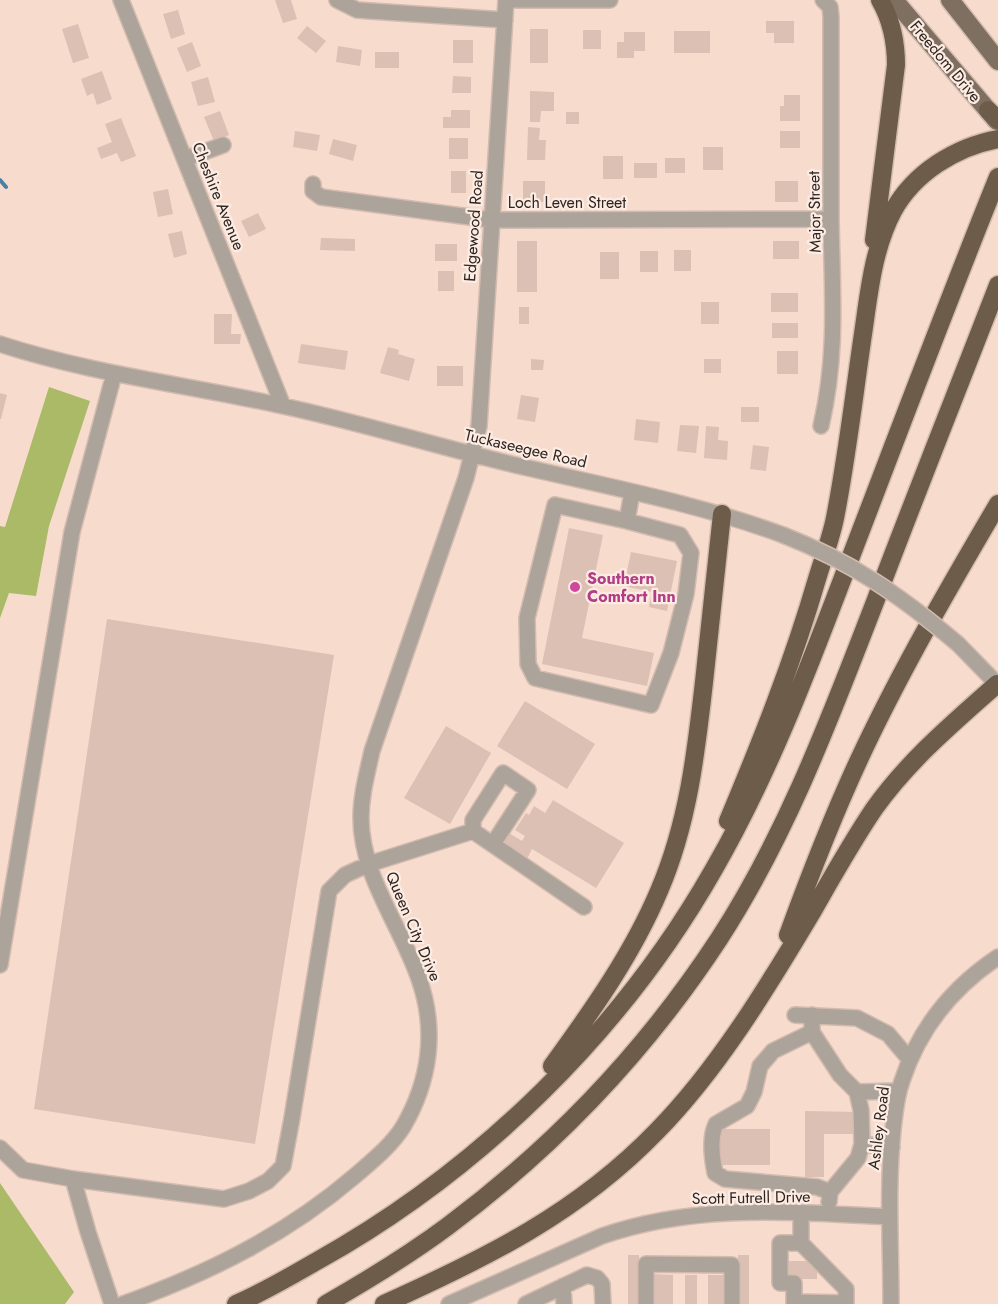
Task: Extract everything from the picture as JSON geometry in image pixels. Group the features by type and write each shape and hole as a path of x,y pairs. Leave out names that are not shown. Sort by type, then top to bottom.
{"highway":[{"path":"873,272 872,256 896,65 892,26 880,0"},
{"path":"691,908 765,732 805,621 835,520 873,272 888,224 907,190 921,176 936,165 975,146 998,139"},
{"path":"236,1304 341,1248 467,1160 507,1125 601,1029 642,978 691,908 740,824 779,738 998,177"},
{"path":"326,1304 393,1263 447,1226 482,1200 548,1143 630,1056 719,939 766,858 812,762 998,285"},
{"path":"773,973 813,867 865,748 898,683 998,504"},
{"path":"507,1125 545,1077 606,987 646,919 671,859 691,786 722,514"},
{"path":"384,1304 502,1248 541,1224 605,1180 659,1130 723,1051 874,809 899,777 928,746 998,684"}],"main road":[{"name":"Freedom Drive","path":"894,0 995,117"},
{"path":"950,0 998,62"}],"street":[{"name":"Cheshire Avenue","path":"121,0 283,406"},
{"path":"338,0 357,10 370,12 505,20"},
{"path":"506,0 610,0"},
{"name":"Edgewood Road","path":"472,454 478,426 506,0"},
{"name":"Major Street","path":"821,426 831,373 834,328 831,219 831,17 830,7 823,0"},
{"path":"185,159 223,145"},
{"name":"Loch Leven Street","path":"313,184 314,191 321,197 492,220 831,219"},
{"name":"Tuckaseegee Road","path":"0,344 43,358 114,374 283,406 722,514 783,535 830,555 869,576 914,607 958,644 998,684"},
{"path":"0,965 72,532 114,374"},
{"name":"Queen City Drive","path":"123,1304 224,1262 293,1224 376,1158 401,1129 422,1088 429,1049 430,1030 427,1007 420,980 369,864 361,820 372,752 445,541 472,454"},
{"path":"627,521 632,492"},
{"path":"555,505 627,521 680,535 691,553 686,594 671,653 651,705 535,678 528,664 527,618 555,505"},
{"path":"473,831 473,820 503,773 528,790 493,844"},
{"path":"0,1148 23,1170 224,1199 249,1191 268,1181 283,1166 329,891 345,875 369,864 473,831"},
{"path":"473,831 585,907"},
{"name":"Ashley Road","path":"891,1304 890,1164 899,1090 919,1040 935,1016 954,993 980,969 998,957"},
{"path":"795,1015 857,1018 888,1034 910,1060"},
{"path":"812,1015 812,1032 840,1076 857,1092 861,1110 862,1144 858,1158 830,1192 828,1214"},
{"path":"812,1032 773,1051 760,1066 754,1092 747,1106 716,1124 713,1130 712,1159 715,1173 725,1179 818,1187 830,1192"},
{"path":"857,1092 899,1090"},
{"path":"862,1144 892,1148"},
{"path":"73,1179 112,1304"},
{"name":"Scott Futrell Drive","path":"450,1304 602,1236 670,1218 719,1213 801,1213 890,1217"},
{"path":"801,1213 801,1243 846,1289 846,1303 794,1303 794,1283 780,1283 780,1243 801,1243"},
{"path":"646,1304 646,1264 732,1265 732,1304"},
{"path":"526,1304 586,1275 597,1278 602,1284 603,1304"},
{"path":"563,1286 564,1304"}],"green space":[{"path":"49,387 90,401 49,526 36,596 9,593 0,618 0,526 5,527"},
{"path":"0,1183 74,1292 65,1304 0,1304"}],"building":[{"path":"275,0 291,0 297,19 283,23"},
{"path":"178,10 185,34 171,39 163,14"},
{"path":"766,21 794,21 794,43 774,43 774,33 766,33"},
{"path":"78,24 89,58 73,63 62,29"},
{"path":"307,26 326,41 316,53 297,38"},
{"path":"530,29 548,29 548,63 530,63"},
{"path":"583,30 601,30 601,49 583,49"},
{"path":"674,31 710,31 710,53 674,53"},
{"path":"624,32 645,32 645,51 634,51 634,58 617,58 617,42 624,42"},
{"path":"453,40 473,40 473,63 453,63"},
{"path":"192,42 201,66 187,72 177,48"},
{"path":"338,46 362,50 360,66 336,62"},
{"path":"375,52 399,52 399,68 375,68"},
{"path":"102,71 112,99 97,105 93,93 87,96 81,79"},
{"path":"453,76 471,77 471,93 452,93"},
{"path":"208,77 215,102 198,106 191,82"},
{"path":"530,91 554,92 554,111 541,111 540,122 530,122"},
{"path":"784,95 800,95 800,121 780,121 780,106 784,106"},
{"path":"451,110 470,110 470,128 443,128 443,117 451,117"},
{"path":"220,111 229,135 214,141 204,117"},
{"path":"566,112 579,112 579,124 566,124"},
{"path":"121,118 136,156 121,162 117,153 101,159 97,148 112,142 105,124"},
{"path":"528,127 540,128 539,140 546,140 545,160 527,160"},
{"path":"295,131 320,135 317,151 293,147"},
{"path":"780,131 800,131 800,148 780,148"},
{"path":"449,138 468,138 468,159 449,159"},
{"path":"333,139 357,145 353,161 329,154"},
{"path":"703,147 723,147 723,170 703,170"},
{"path":"603,156 623,156 623,179 603,179"},
{"path":"665,158 685,158 685,173 665,173"},
{"path":"634,163 657,163 657,178 634,178"},
{"path":"451,171 466,171 466,193 451,193"},
{"path":"523,181 545,181 545,202 523,202"},
{"path":"775,181 798,181 798,202 775,202"},
{"path":"168,189 173,214 158,217 153,192"},
{"path":"258,213 266,229 249,237 241,221"},
{"path":"182,231 187,254 174,258 168,234"},
{"path":"321,238 355,239 355,251 320,250"},
{"path":"517,241 537,241 537,292 517,292"},
{"path":"773,241 799,241 799,259 773,259"},
{"path":"435,244 457,244 457,261 435,261"},
{"path":"674,250 691,250 691,271 674,271"},
{"path":"640,251 658,251 658,272 640,272"},
{"path":"600,252 619,252 619,279 600,279"},
{"path":"438,271 454,271 454,291 438,291"},
{"path":"771,293 798,293 798,312 771,312"},
{"path":"701,302 719,302 719,324 701,324"},
{"path":"519,307 529,307 529,324 519,324"},
{"path":"214,314 232,314 231,334 241,334 240,344 214,344"},
{"path":"772,323 798,323 798,338 772,338"},
{"path":"301,344 348,351 345,370 298,363"},
{"path":"388,347 399,350 398,354 415,359 409,381 380,373"},
{"path":"777,351 798,351 798,374 777,374"},
{"path":"531,359 544,360 543,370 531,370"},
{"path":"704,359 721,359 721,373 704,373"},
{"path":"437,366 463,366 463,386 437,386"},
{"path":"0,393 7,395 1,419 0,419"},
{"path":"521,395 539,398 535,422 517,419"},
{"path":"741,407 759,407 759,422 741,422"},
{"path":"636,419 660,422 658,443 634,440"},
{"path":"680,425 699,426 696,453 677,451"},
{"path":"706,426 719,427 718,440 728,441 727,460 704,458"},
{"path":"753,445 769,447 766,471 750,469"},
{"name":"Southern Comfort Inn","path":"569,528 603,535 582,638 654,653 647,686 542,664"},
{"path":"631,552 677,561 667,611 649,607 652,592 624,586"},
{"path":"107,619 334,655 255,1144 34,1109"},
{"path":"525,701 595,744 567,789 497,746"},
{"path":"446,726 491,753 450,824 404,798"},
{"path":"553,800 624,843 596,888 532,849 527,859 500,843 507,832 522,841 525,836 515,830 526,813 529,815 534,806 545,813"},
{"path":"805,1111 860,1112 860,1134 824,1134 824,1177 805,1177"},
{"path":"720,1129 770,1129 770,1165 720,1165"},
{"path":"628,1255 639,1255 639,1304 628,1304"},
{"path":"738,1255 749,1255 749,1304 737,1304"},
{"path":"782,1261 817,1261 817,1279 782,1279"},
{"path":"651,1274 673,1275 673,1304 651,1304"},
{"path":"685,1275 697,1275 697,1304 685,1304"},
{"path":"708,1275 726,1275 726,1304 708,1304"}],"waterway":[{"path":"0,180 6,187"}],"place":[{"name":"Southern Comfort Inn","path":"575,587"}]}
